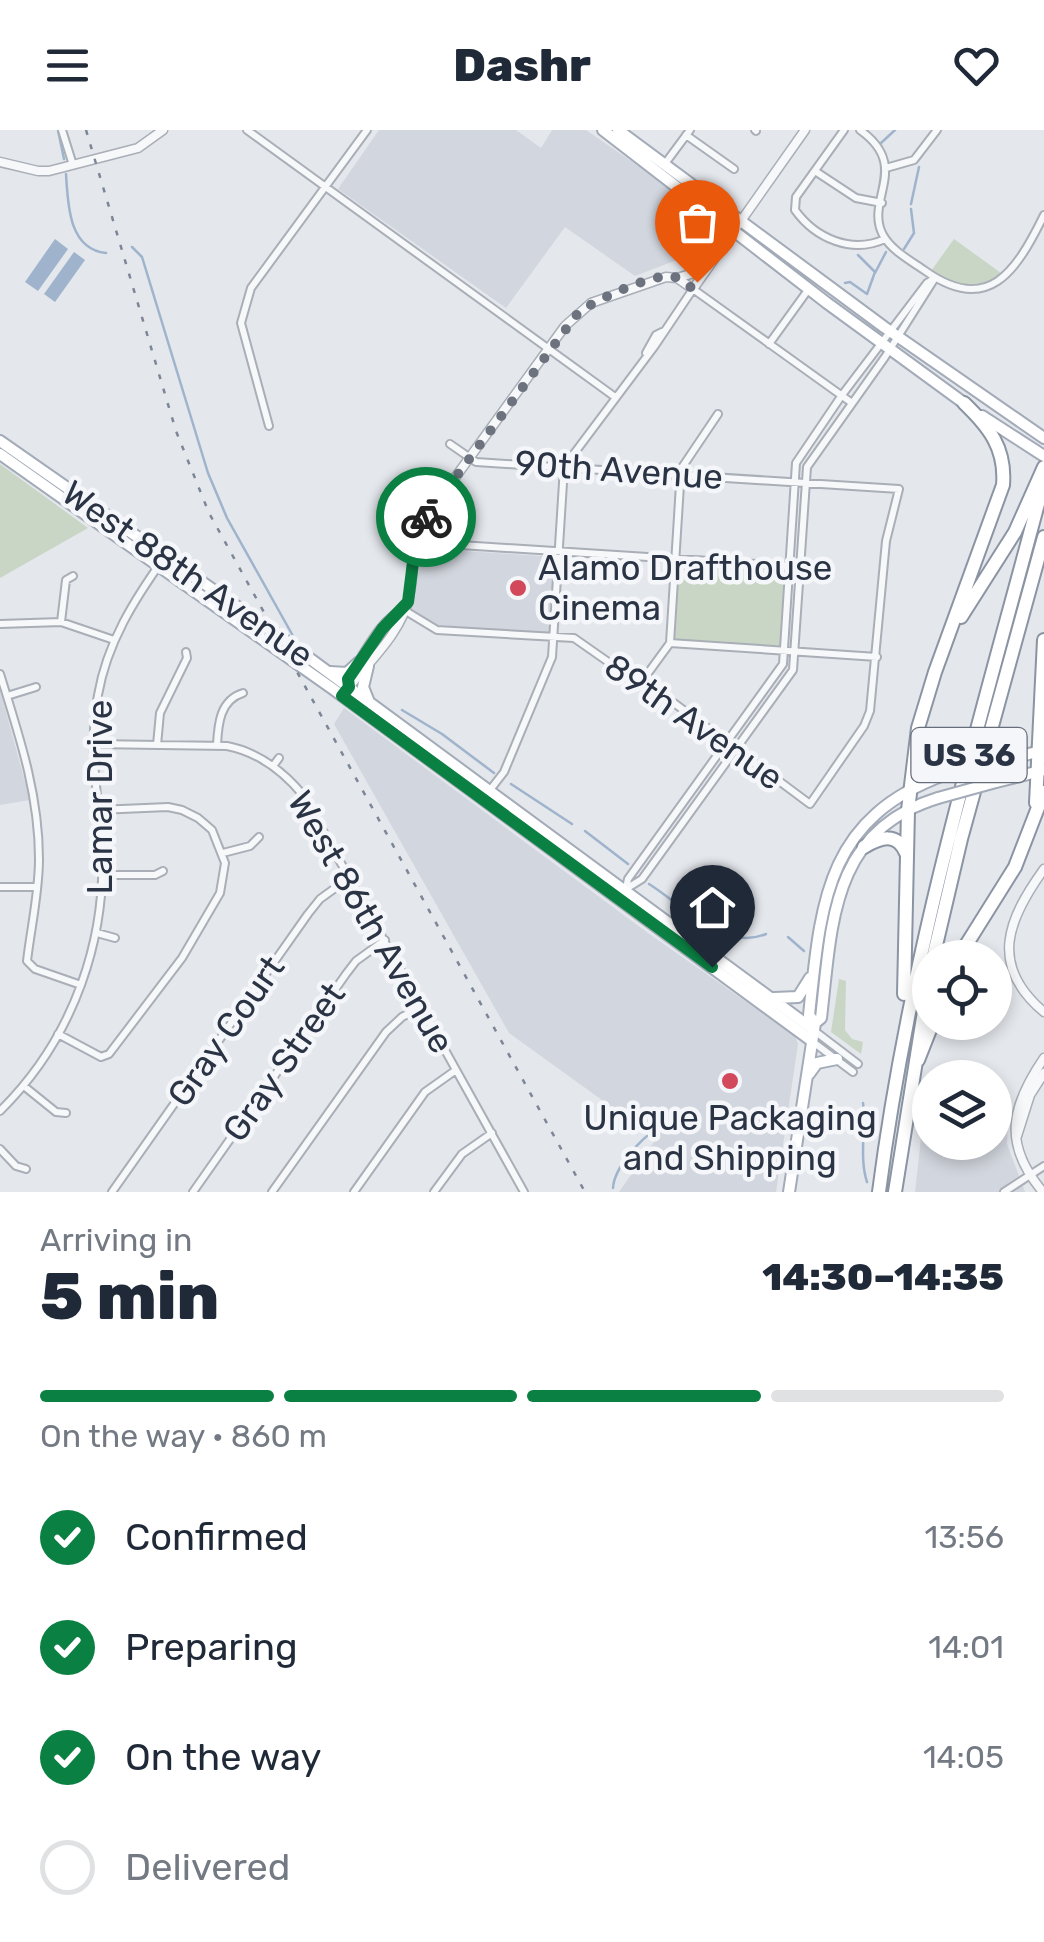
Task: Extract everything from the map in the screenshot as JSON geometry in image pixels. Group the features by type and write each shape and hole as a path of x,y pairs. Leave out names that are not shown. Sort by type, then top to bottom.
{"highway":[{"path":"904,1031 908,810 918,728 936,667 1004,484 1004,462 996,438 964,403"},
{"path":"936,667 953,630 1020,522 1044,466"},
{"name":"US 36","path":"882,1192 904,1031 947,837 1044,481"},
{"path":"882,1192 933,913 1044,502"},
{"path":"940,940 961,839 1044,537"},
{"name":"US 36","path":"941,940 1044,557"},
{"path":"1035,814 1041,771 1044,640"},
{"path":"969,940 1012,871 1044,792"},
{"path":"864,847 891,837 902,845 908,861"},
{"path":"898,1192 920,1040"},
{"path":"918,1060 922,1040"},
{"path":"918,1060 926,1040"},
{"path":"898,1192 912,1100"}],"main road":[{"path":"603,130 662,168"},
{"path":"618,130 739,226 1040,435"},
{"path":"739,226 809,289 964,403 1044,456"},
{"name":"West 88th Avenue","path":"0,441 161,562 346,691 814,1031"},
{"name":"West 88th Avenue","path":"0,454 326,670 346,691 369,703 626,889 814,1031"},
{"path":"326,670 347,673 367,662"},
{"path":"367,662 363,687 369,703"},
{"path":"814,1031 809,1015 827,895 842,856 871,817 910,789 1042,750"},
{"path":"789,1192 814,1031 822,1018 836,901 846,875 864,847 908,810 938,798 1041,771"},
{"path":"772,998 791,1000 799,996 814,968"},
{"path":"806,1079 817,1064 837,1059"}],"street":[{"path":"62,130 73,164"},
{"path":"0,162 43,172 138,148 163,130"},
{"path":"246,130 615,397"},
{"path":"270,426 241,323 245,304 251,288 368,130"},
{"path":"489,791 504,772 552,657 564,468 806,130"},
{"path":"844,130 796,197 795,210 846,246 869,246 885,239"},
{"path":"860,130 876,144 886,168 880,227 885,239 935,278 962,291 989,287 1003,276 1044,215"},
{"path":"886,168 914,160 937,130"},
{"path":"662,168 688,132 734,169"},
{"path":"815,171 856,198 882,203"},
{"path":"367,662 403,618 420,526 565,326 591,303 666,277 694,273 718,254"},
{"path":"678,278 852,403"},
{"path":"626,889 642,879 791,673 808,464 852,403 926,283 935,278"},
{"path":"769,344 809,289"},
{"path":"626,889 628,879 782,667 793,481 798,460 842,396 886,346"},
{"path":"643,680 670,643 680,474 718,414"},
{"name":"90th Avenue","path":"450,444 476,462 899,489 886,542 877,656"},
{"path":"415,542 801,567"},
{"name":"Lamar Drive","path":"0,1111 25,1086 58,1034 81,985 97,933 103,875 94,744 98,693 114,640 161,562"},
{"path":"61,622 66,580 73,576"},
{"path":"367,662 388,621 404,610"},
{"name":"89th Avenue","path":"404,610 436,630 576,639 614,666 643,680 810,804 864,726 873,700 877,656"},
{"path":"346,691 388,632 388,621"},
{"path":"0,624 61,622 114,640"},
{"path":"670,643 877,656"},
{"path":"157,744 160,713 187,658 186,652"},
{"path":"0,674 35,804 38,886 27,961 35,968 81,985"},
{"path":"7,696 36,687"},
{"path":"218,745 222,713 234,696 243,693"},
{"name":"West 86th Avenue","path":"94,744 240,748 273,766 303,795 524,1192"},
{"path":"273,766 279,758"},
{"path":"58,1034 102,1057 110,1054 182,958 218,898 224,880 223,854 208,826 182,810 98,810"},
{"path":"223,854 250,846 259,836"},
{"path":"1044,869 1016,910 1008,946 1017,981 1044,1012"},
{"path":"103,875 155,875 162,871"},
{"name":"Gray Court","path":"112,1192 308,914 349,878"},
{"path":"0,887 38,886"},
{"name":"Lamar Drive","path":"97,933 116,938"},
{"name":"Gray Street","path":"193,1192 346,974 356,961 385,940"},
{"path":"272,1192 386,1032 402,1017 422,1007"},
{"name":"West 88th Avenue","path":"814,1031 856,1068 837,1059 814,1031"},
{"path":"1042,1192 1029,1175 1013,1126 1020,1098 1044,1058"},
{"path":"354,1192 424,1092 456,1070"},
{"path":"1017,1136 1030,1095 1044,1073"},
{"path":"25,1086 56,1112 66,1113"},
{"path":"434,1192 462,1154 492,1132"},
{"path":"0,1149 16,1166 26,1170"},
{"path":"1004,1192 1044,1166"}],"shaded area":[{"path":"379,130 516,130 541,148 552,130 586,130 715,224 712,235 695,253 635,276 565,227 506,308 338,189"},
{"path":"420,548 555,557 551,631 436,625 420,618 410,611"},
{"path":"0,690 30,800 0,805"},
{"path":"344,708 648,933 795,1036 798,1044 776,1192 619,1192 656,1139 509,1033 334,724"},
{"path":"1012,1157 1025,1192 915,1192 919,1160"}],"green space":[{"path":"954,239 1001,273 965,286 931,271"},
{"path":"0,464 88,528 0,578"},
{"path":"679,564 786,572 781,646 673,639"},
{"path":"839,979 846,981 845,1030 852,1039 863,1042 861,1054 831,1032"}],"water":[{"path":"55,239 68,249 38,291 25,282"},
{"path":"74,252 85,260 55,302 44,294"}],"waterway":[{"path":"58,130 64,159"},
{"path":"881,143 895,130"},
{"path":"911,204 919,167"},
{"path":"66,174 77,234 93,250 106,253"},
{"path":"904,249 914,233 911,209"},
{"path":"132,247 142,257 208,473 227,518 293,636"},
{"path":"875,273 886,252"},
{"path":"845,283 850,282 867,294 875,272 858,255"},
{"path":"402,710 494,773"},
{"path":"511,784 572,824"},
{"path":"585,831 628,864"},
{"path":"649,884 719,932 750,938 766,934"},
{"path":"788,937 804,951"},
{"path":"863,1103 863,1163 867,1182"},
{"path":"613,1188 629,1155 658,1128"}],"railway":[{"path":"86,130 176,431 209,513 585,1192"}],"way so far":[{"path":"426,517 578,313 606,296 666,277 678,278 693,289 697,282"}],"place":[{"name":"Alamo Drafthouse Cinema","path":"518,588"},
{"name":"Unique Packaging and Shipping","path":"730,1081"}],"route":[{"path":"426,517 416,538 408,602 382,629 348,679 349,687 342,696 712,967"}]}
